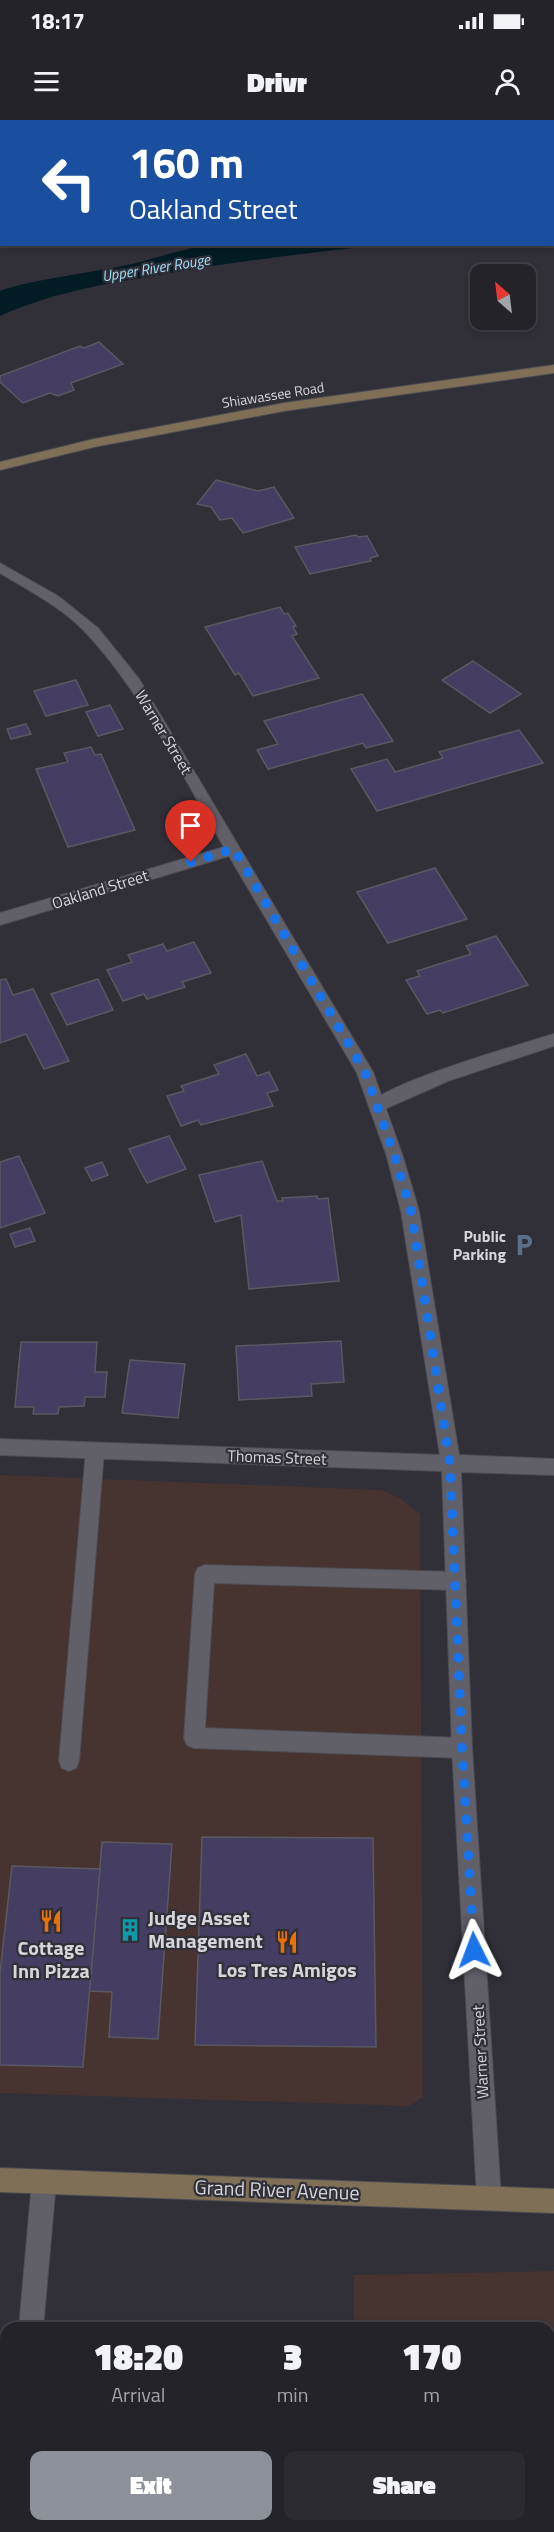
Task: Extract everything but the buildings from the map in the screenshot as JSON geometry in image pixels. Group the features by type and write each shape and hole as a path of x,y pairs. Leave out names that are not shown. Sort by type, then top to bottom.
{"street":[{"name":"Shiawassee Road","path":"0,466 94,443 284,407 554,369"},
{"name":"Warner Street","path":"0,567 53,599 93,631 134,682 365,1072 378,1105 411,1211 450,1464 462,1748 489,2198"},
{"name":"Oakland Street","path":"0,919 234,849"},
{"path":"378,1105 402,1092 464,1069 554,1040"},
{"name":"Thomas Street","path":"0,1447 554,1467"},
{"path":"69,1761 95,1451"},
{"path":"456,1581 206,1574 194,1738 462,1748"},
{"name":"Grand River Avenue","path":"0,2180 554,2201"},
{"path":"32,2322 44,2182"}],"shaded area":[{"path":"0,1475 382,1490 401,1499 420,1514 423,2097 409,2106 0,2093"},
{"path":"554,2271 554,2322 354,2322 354,2275"}],"water":[{"name":"Upper River Rouge","path":"203,246 372,246 241,262 118,282 58,295 0,316 0,291 5,289 132,264"}],"place":[{"name":"Public Parking","path":"524,1245"},
{"name":"Cottage Inn Pizza","path":"51,1921"},
{"name":"Judge Asset Management","path":"130,1930"},
{"name":"Los Tres Amigos","path":"287,1942"}],"route":[{"path":"191,862 234,849 365,1072 378,1105 411,1211 450,1464 462,1748 474,1950"}]}
